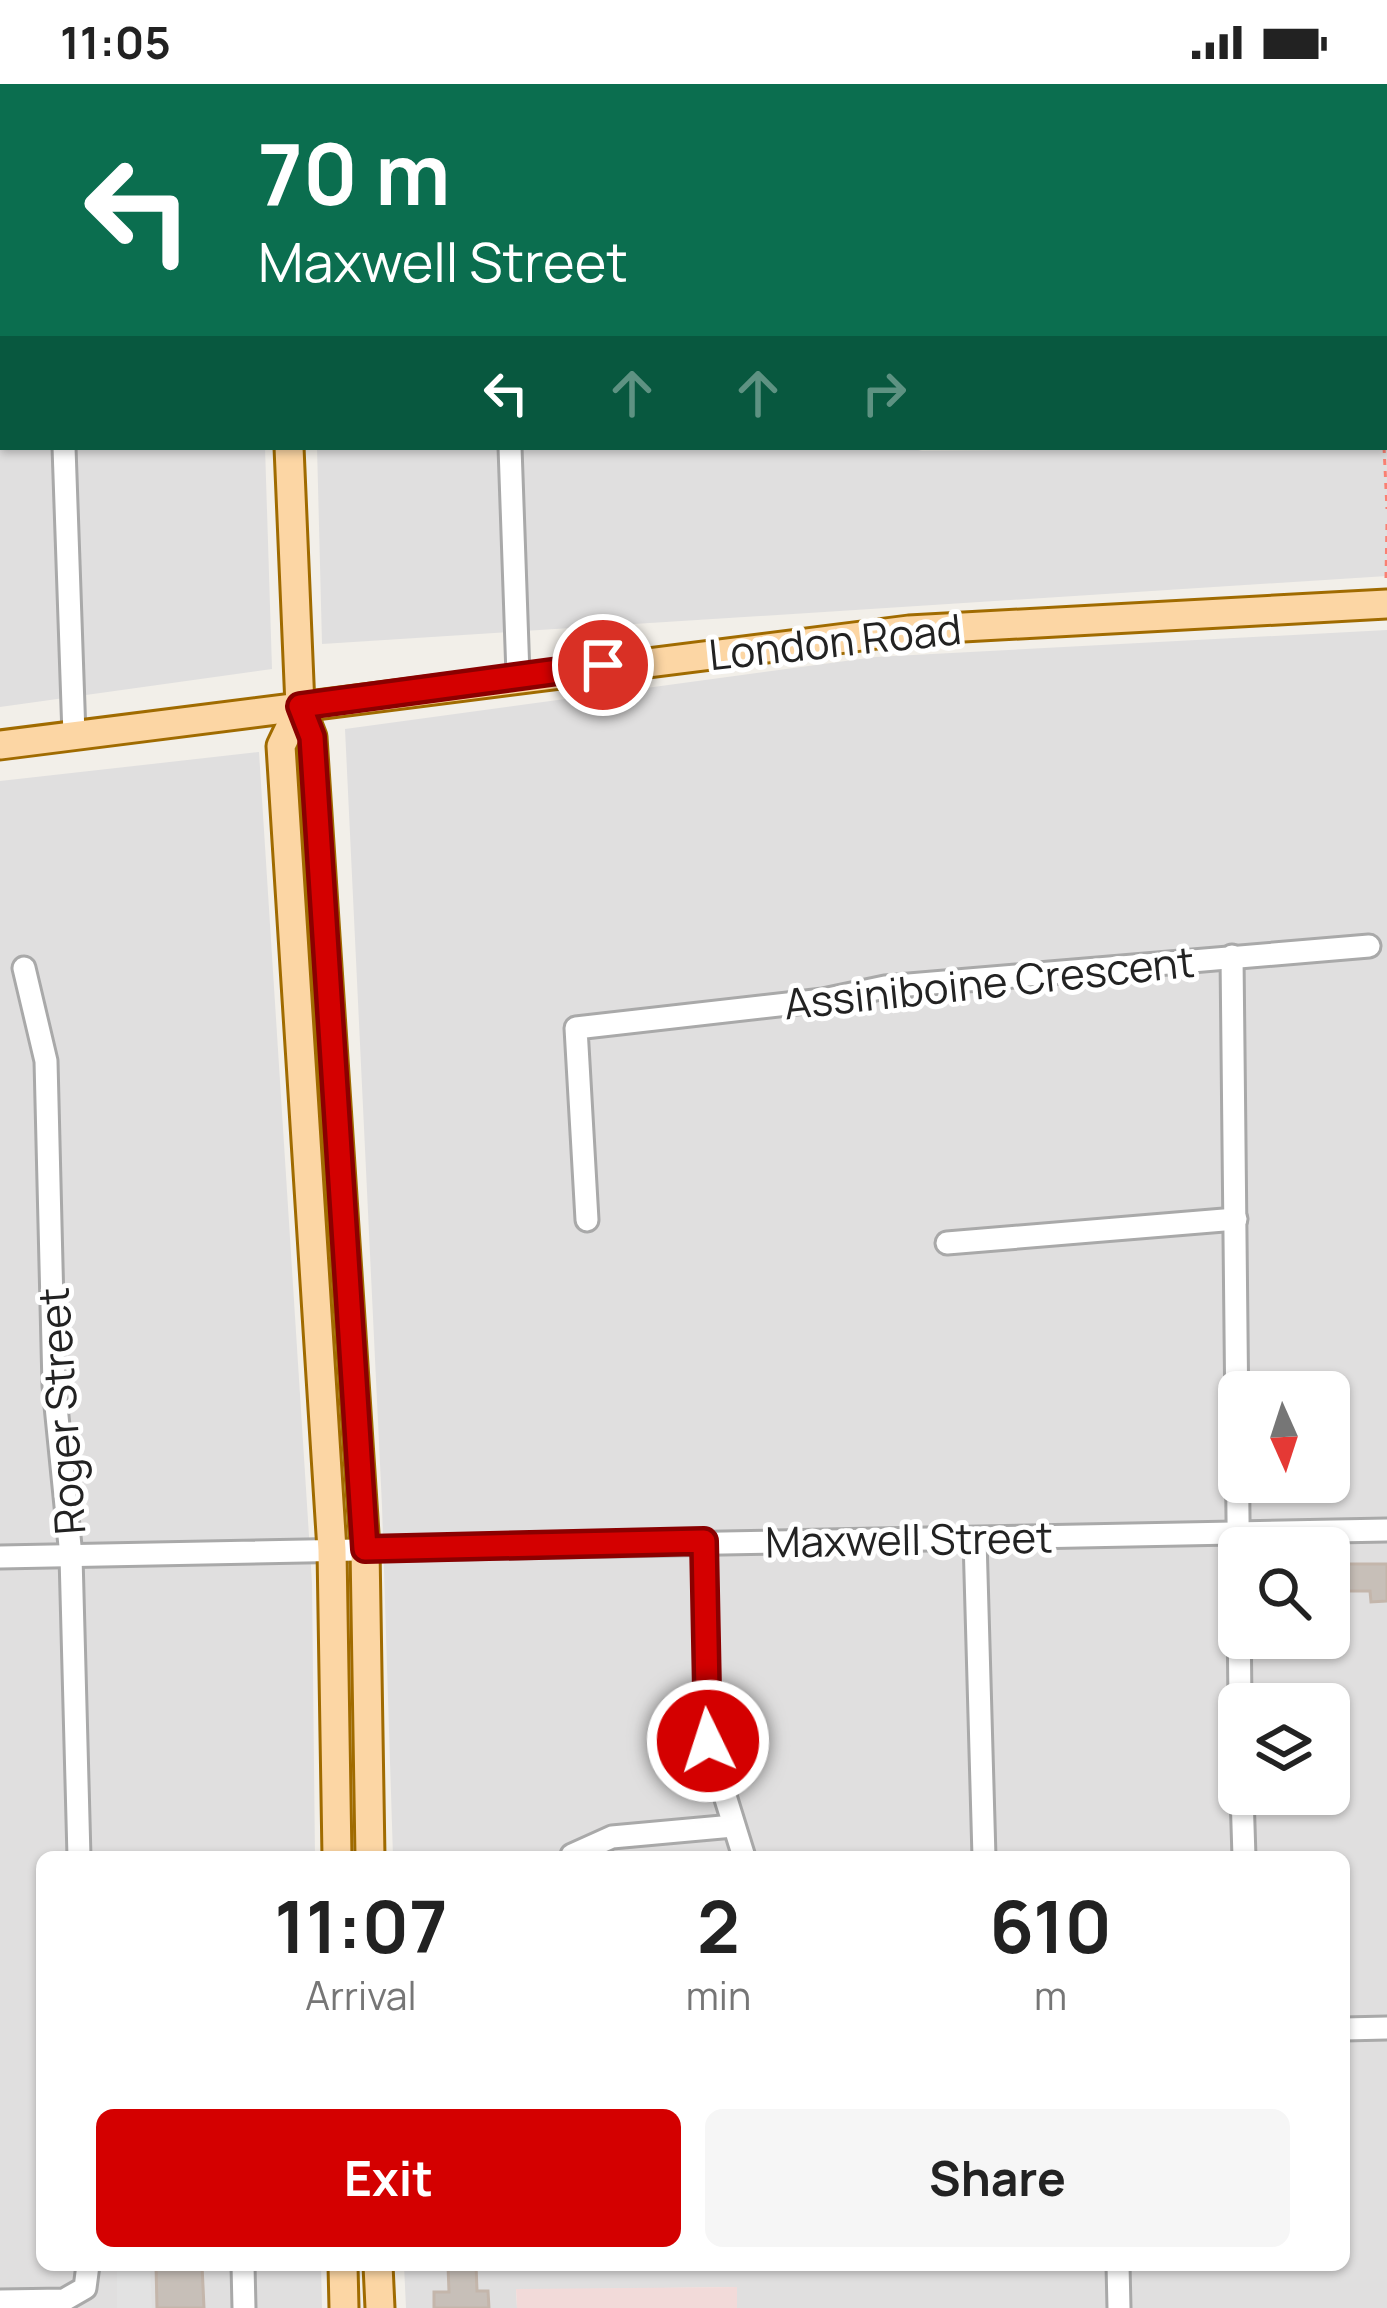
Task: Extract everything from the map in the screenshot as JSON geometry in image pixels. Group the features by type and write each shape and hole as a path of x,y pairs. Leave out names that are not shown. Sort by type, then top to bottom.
{"main road":[{"path":"289,450 300,706 312,737 365,1549 370,1851"},
{"name":"London Road","path":"0,746 518,676 909,630 1387,604"},
{"path":"300,706 281,746 332,1550 337,1851"},
{"path":"343,2271 344,2308"},
{"path":"378,2271 380,2308"}],"street":[{"path":"64,450 74,735"},
{"path":"510,450 518,676"},
{"path":"1232,956 1370,946"},
{"name":"Assiniboine Crescent","path":"586,1220 576,1028 907,985 1232,956 1238,1527"},
{"name":"Roger Street","path":"23,968 46,1061 54,1386 71,1556 79,1851"},
{"path":"946,1243 1236,1219"},
{"name":"Maxwell Street","path":"1350,1531 1387,1530"},
{"name":"Maxwell Street","path":"0,1557 1218,1535"},
{"path":"975,1539 984,1851"},
{"path":"704,1541 708,1741 742,1851"},
{"path":"1243,1815 1244,1851"},
{"path":"581,1851 612,1837 733,1826"},
{"path":"1350,2029 1387,2029"},
{"path":"0,2301 80,2294 86,2271"},
{"path":"243,2271 244,2308"},
{"path":"1118,2271 1119,2308"}],"path":[{"path":"1384,450 1387,509"},
{"path":"1386,578 1387,522"}],"shaded area":[{"path":"0,450 265,450 272,669 0,707"},
{"path":"317,450 1387,450 1387,576 322,644"},
{"path":"1387,630 1387,2308 737,2308 736,2287 516,2290 517,2308 406,2308 404,2271 1350,2271 1350,1851 393,1851 382,1506 345,729 875,657"},
{"path":"259,752 312,1583 315,1851 36,1851 36,2271 321,2271 322,2308 0,2308 0,781"},
{"path":"117,2271 150,2271 152,2308 117,2308"},
{"path":"737,2287 737,2308 517,2308 516,2289"}],"building":[{"path":"1350,1564 1387,1564 1387,1601 1371,1602 1370,1591 1350,1591"},
{"path":"156,2271 202,2271 204,2308 157,2308"},
{"path":"448,2271 476,2271 477,2291 488,2291 489,2308 434,2308 434,2292 449,2292"}],"route":[{"path":"603,665 300,706 312,737 365,1549 704,1541 708,1741"}]}
